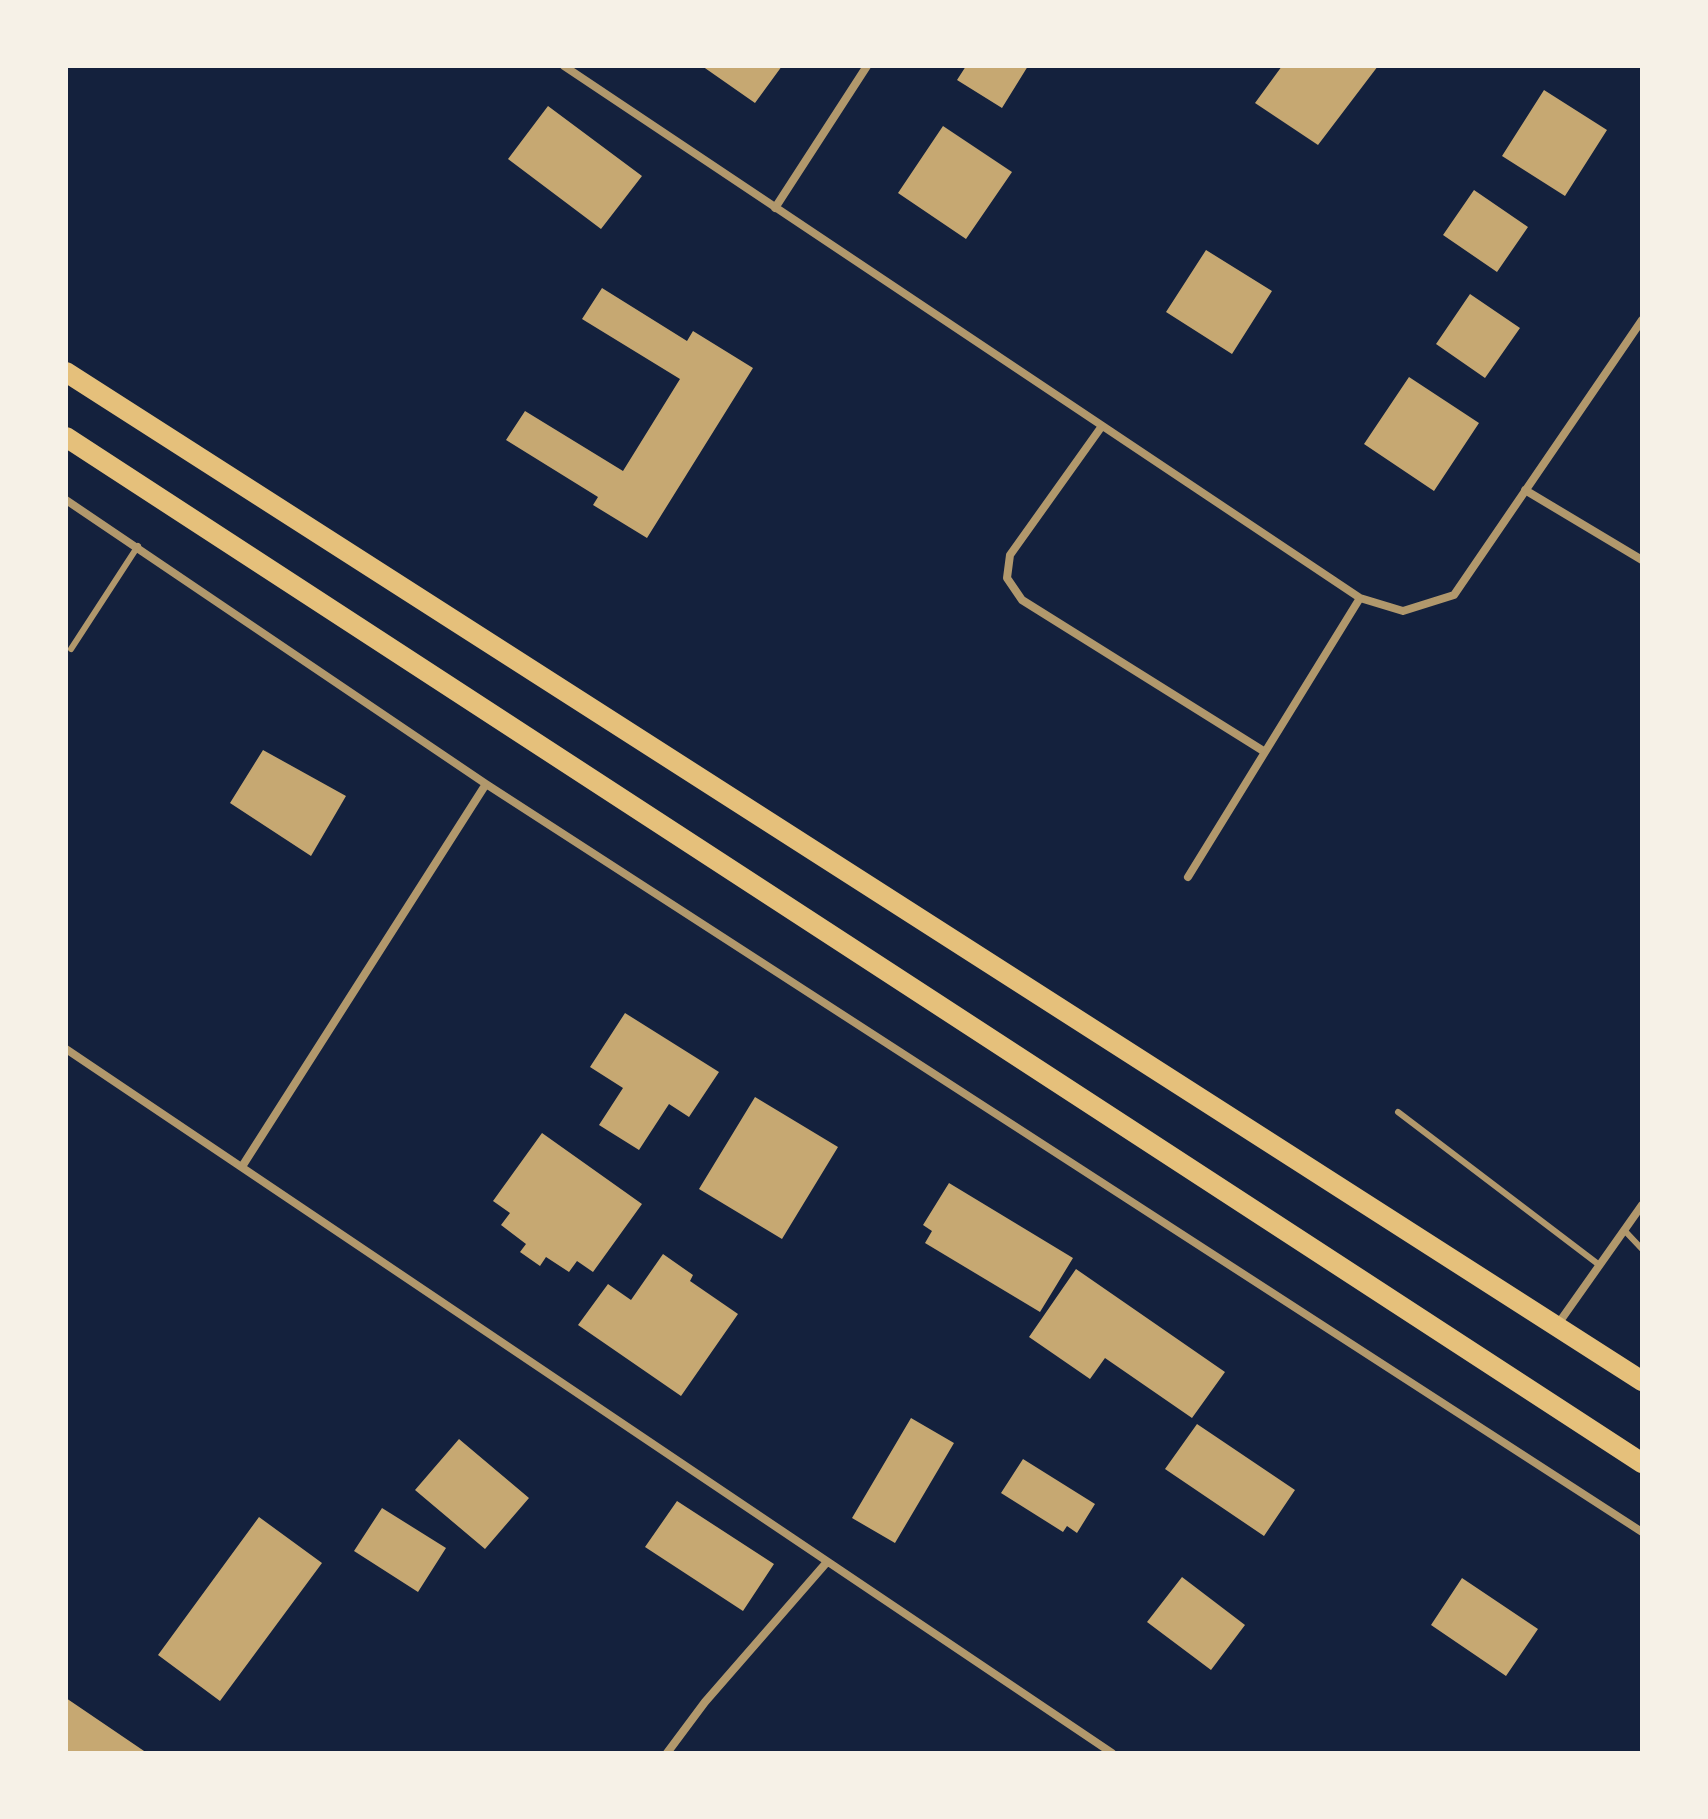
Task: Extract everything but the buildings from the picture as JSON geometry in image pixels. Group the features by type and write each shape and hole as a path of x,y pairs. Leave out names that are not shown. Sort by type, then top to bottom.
{"main road":[{"path":"66,372 614,725 1558,1324 1642,1381"},
{"path":"66,437 1642,1463"}],"street":[{"path":"564,66 1360,598 1403,611 1454,595 1642,320"},
{"path":"775,208 867,66"},
{"path":"1102,426 1010,555 1007,578 1022,600 1265,752"},
{"path":"1525,490 1642,560"},
{"path":"66,500 486,784 1642,1532"},
{"path":"1188,877 1360,598"},
{"path":"243,1165 486,784"},
{"path":"66,1049 243,1165 1112,1753"},
{"path":"1558,1324 1642,1205"},
{"path":"667,1753 705,1702 827,1562"}],"lane":[{"path":"71,649 138,546"},
{"path":"1398,1112 1598,1264"},
{"path":"1625,1231 1642,1249"}]}
